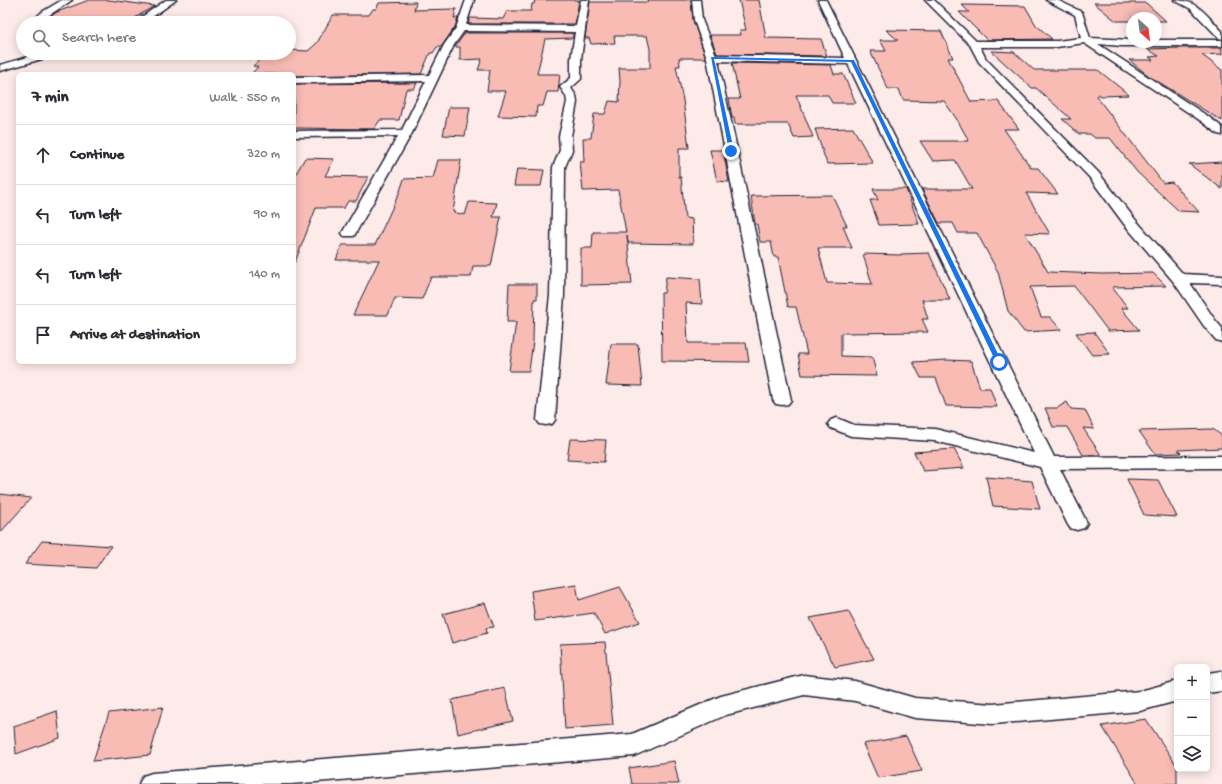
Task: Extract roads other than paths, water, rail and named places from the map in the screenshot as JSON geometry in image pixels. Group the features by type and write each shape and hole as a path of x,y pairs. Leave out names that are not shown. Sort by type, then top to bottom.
{"street":[{"path":"43,16 68,0"},
{"path":"148,16 172,0"},
{"path":"349,233 406,133 449,45 461,28 470,0"},
{"path":"546,420 557,295 559,167 566,150 565,136 572,102 571,96 565,88 576,79 576,59 585,0"},
{"path":"696,0 698,20 712,58 782,400"},
{"path":"822,0 1077,523"},
{"path":"930,0 974,44 982,60 1094,175 1129,221 1179,278 1209,323 1222,337"},
{"path":"1050,0 1079,14 1086,40 1222,132"},
{"path":"1178,0 1194,7 1222,36"},
{"path":"461,28 580,30"},
{"path":"974,44 1057,44 1086,40 1122,43 1222,43"},
{"path":"712,58 852,61"},
{"path":"0,68 27,60"},
{"path":"296,80 433,78"},
{"path":"296,134 406,133"},
{"path":"1179,278 1222,280"},
{"path":"837,424 852,430 935,435 1048,463 1222,462"},
{"path":"1210,683 1222,681"},
{"path":"152,784 634,745 721,706 804,685 855,691 915,708 992,714 1140,701 1174,692"}]}
